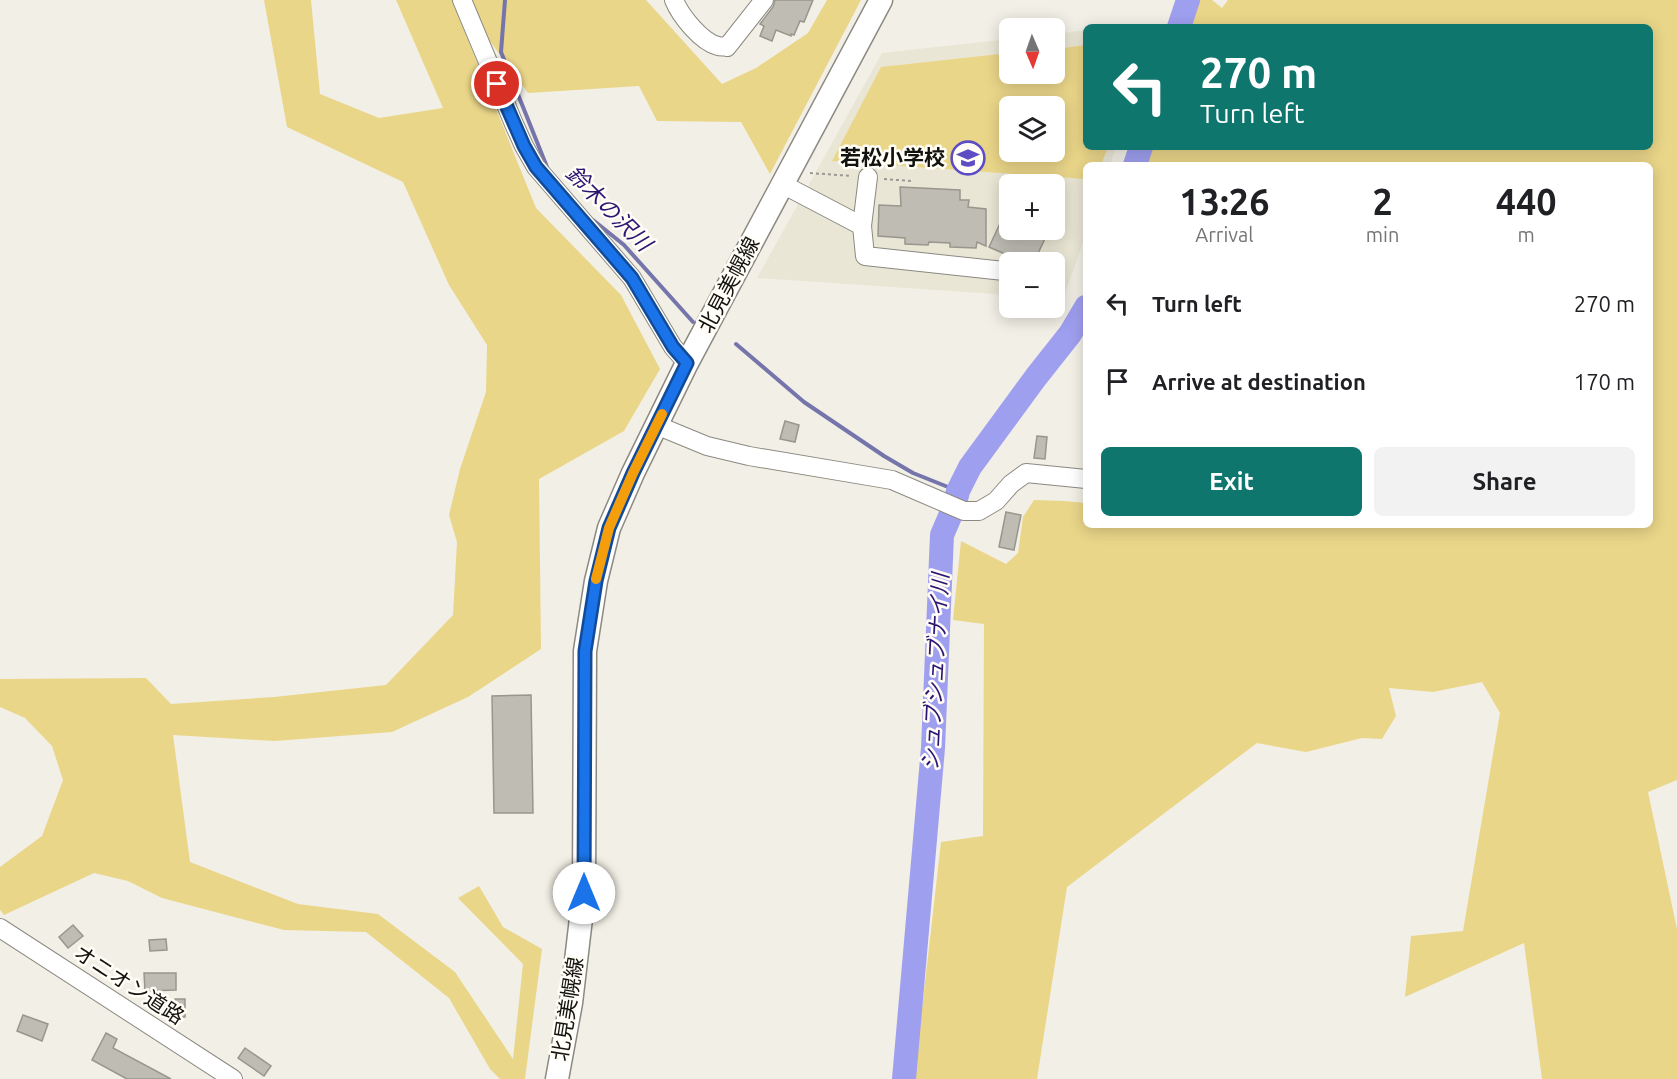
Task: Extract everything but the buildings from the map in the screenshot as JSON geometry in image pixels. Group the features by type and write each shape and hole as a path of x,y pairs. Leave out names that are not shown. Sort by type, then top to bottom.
{"main road":[{"name":"北見美幌線","path":"557,1079 571,1003 584,893 585,651 596,581 609,528 687,363 881,0"}],"street":[{"path":"462,0 514,124 536,167 632,278 673,347 687,363"},
{"path":"674,0 678,10 704,38 717,46 728,46 764,0"},
{"path":"868,177 862,226 865,256 999,270"},
{"path":"785,178 862,226"},
{"path":"656,425 707,446 749,456 892,480 955,507 979,511 996,501 1011,484 1026,473 1083,479"},
{"name":"オニオン道路","path":"0,928 233,1079"}],"path":[{"path":"785,178 868,177 912,181"}],"shaded area":[{"path":"264,0 311,0 320,94 379,118 443,108 396,0 452,0 536,208 621,295 660,369 624,431 539,479 541,649 468,697 392,732 275,741 173,735 190,862 298,904 378,914 455,972 513,1059 523,964 458,898 479,886 503,927 542,949 525,1079 500,1079 490,1069 449,998 366,932 284,930 162,898 128,881 94,873 4,915 0,910 0,867 42,836 63,780 52,746 25,718 0,707 0,679 146,678 171,704 274,697 386,685 453,615 457,542 449,515 460,469 486,392 487,345 449,285 403,182 287,127"},
{"path":"472,0 646,0 722,84 756,68 808,33 827,0 861,0 770,174 741,122 657,121 639,86 528,93 481,29"},
{"path":"1179,0 1212,0 1222,8 1228,0 1677,0 1677,780 1648,792 1677,929 1677,1079 1542,1079 1524,943 1405,997 1411,936 1463,931 1500,713 1482,682 1433,692 1389,688 1396,716 1382,739 1362,738 1306,752 1257,743 1067,887 1037,1079 914,1079 941,842 983,836 984,624 953,620 961,541 1006,564 1018,553 1023,517 1034,500 1083,503 1083,528 1653,528 1653,162 1126,162 1130,150 1653,150 1653,24 1171,24"},
{"name":"若松小学校","path":"1083,30 1083,150 1115,150 1111,162 1083,162 1083,242 1065,293 1065,252 999,252 999,294 757,278 882,53 999,40 999,84 1065,84 1065,33"},
{"path":"1083,45 1083,150 1107,150 1102,162 1083,162 1083,179 1065,178 1065,174 1015,174 832,161 881,67 999,54 999,84 1065,84 1065,48"}],"waterway":[{"name":"鈴木の沢川","path":"505,0 501,52 547,167"},
{"name":"シュブシュブナイ川","path":"1180,24 1188,0"},
{"name":"シュブシュブナイ川","path":"1136,162 1140,150"},
{"name":"鈴木の沢川","path":"593,220 624,245 693,322"},
{"name":"シュブシュブナイ川","path":"904,1079 933,748 942,535 958,491 970,467 1070,334 1083,312"},
{"name":"鈴木の沢川","path":"736,344 804,402 884,456 913,473 958,491"}],"slow traffic":[{"path":"596,579 609,528 662,414"}],"place":[{"name":"若松小学校","path":"968,158"}],"route":[{"path":"497,84 524,146 536,167 632,278 673,347 687,363 633,473 609,528 596,581 585,651 584,893"}]}
